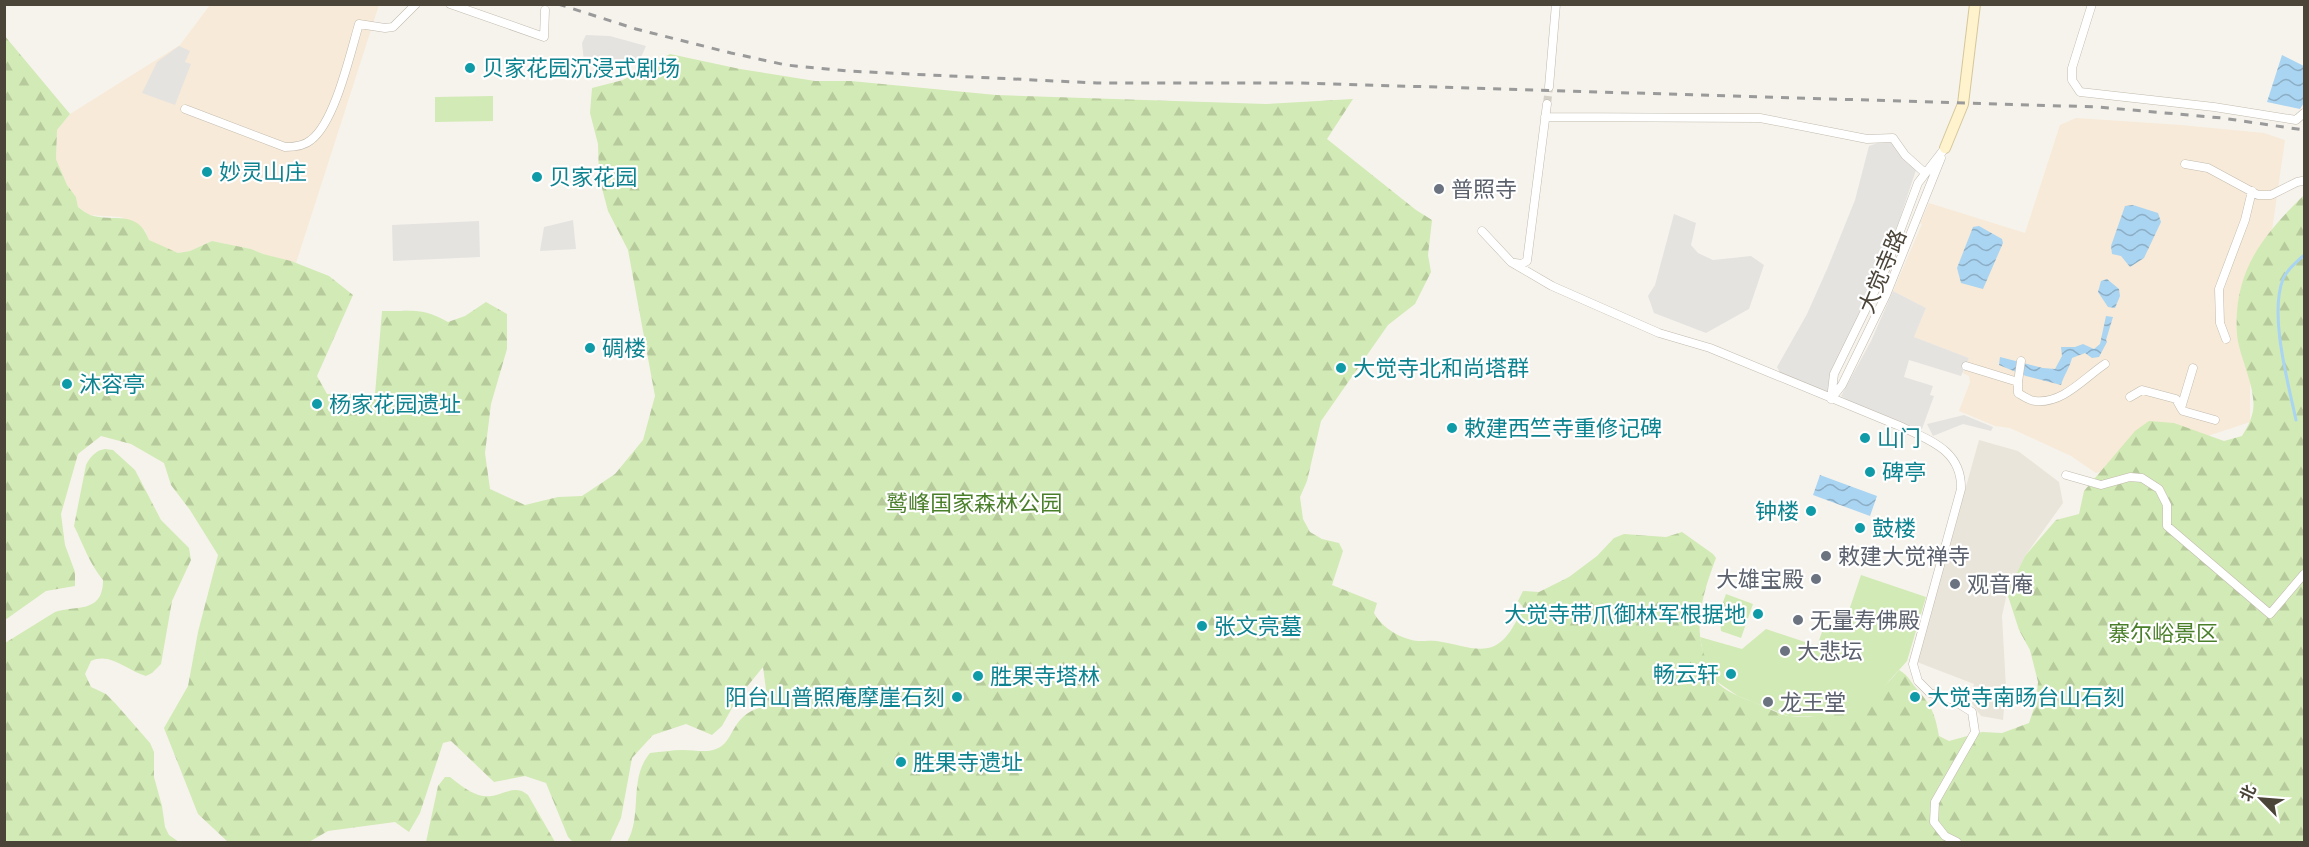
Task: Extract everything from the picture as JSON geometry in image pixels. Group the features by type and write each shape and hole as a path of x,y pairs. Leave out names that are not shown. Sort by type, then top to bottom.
{"street":[{"path":"185,109 285,147 311,141 326,123 359,24 393,27 416,4"},
{"path":"450,4 544,37 545,10"},
{"path":"1549,87 1556,4"},
{"name":"大觉寺路","path":"1831,399 1845,380 1886,296 1963,104 1974,4"},
{"path":"2092,4 2072,68 2072,80 2080,92 2214,107 2296,120 2304,113"},
{"path":"1511,262 1522,264 1527,261 1547,104"},
{"path":"1545,117 1760,118 1867,139 1893,138 1905,155 1925,173"},
{"name":"大觉寺路","path":"1831,399 1834,374 1874,297 1918,183 1945,148"},
{"path":"2185,164 2208,168 2258,195 2271,195 2302,181"},
{"path":"2226,339 2220,323 2219,289 2245,220 2252,192"},
{"path":"1482,231 1511,262 1552,286 1659,333 1710,348 1933,441 1952,457 1961,476 1961,489 1913,664 1918,681 1930,693 1953,700 1972,712 1975,732 1935,802 1934,822 1945,836 1957,843"},
{"path":"2021,361 2018,393 2034,401 2062,396 2105,364"},
{"path":"1966,366 2018,382"},
{"path":"2181,408 2193,368"},
{"path":"2130,397 2142,390 2176,399 2183,411 2215,420"},
{"path":"2066,475 2101,485 2130,477 2142,478 2159,489 2167,505 2167,526 2270,614 2304,574"}],"shaded area":[{"path":"210,5 379,5 296,263 251,249 212,241 190,251 178,253 162,247 149,240 145,230 121,217 89,215 78,207 76,197 67,185 56,159 57,130 70,114 180,45"},
{"path":"586,35 610,36 646,46 638,64 584,62 582,43"},
{"path":"179,46 190,51 185,62 191,64 175,105 142,93 157,62"},
{"path":"2076,118 2264,133 2285,140 2250,384 2250,422 2096,473 2071,456 2010,428 1995,426 1959,411 1970,382 1969,376 1963,373 1969,358 1914,337 1926,308 1893,291 1929,203 2025,233 2060,125"},
{"path":"1890,139 1916,170 1881,275 1826,394 1782,376 1777,367 1807,314 1828,267 1855,200 1869,146"},
{"path":"1674,214 1696,223 1691,245 1698,253 1713,260 1751,256 1764,265 1749,309 1706,333 1654,313 1648,296 1655,285"},
{"path":"573,220 576,249 540,251 544,227"},
{"path":"479,221 480,257 393,261 392,225"},
{"path":"1893,291 1926,308 1914,337 1969,358 1961,376 1909,360 1904,377 1933,386 1930,395 1934,396 1922,429 1875,416 1841,396 1871,341"},
{"path":"1964,415 1993,427 1991,431 1963,424 1933,436 1927,424"},
{"path":"1979,440 2018,451 2059,482 2063,503 2025,556 2007,593 2002,616 2006,688 2003,720 1981,716 1970,701 1974,684 1917,662"}],"green space":[{"name":"鹫峰国家森林公园","path":"4,35 70,114 57,130 56,159 67,185 76,197 78,207 90,215 131,220 144,230 149,240 178,253 190,251 212,241 251,249 291,261 329,276 353,295 317,376 327,394 375,394 382,311 422,312 448,322 465,316 486,302 507,314 507,349 491,404 485,453 490,489 525,505 558,497 582,496 615,474 643,440 655,396 628,250 608,211 599,177 598,144 590,113 592,88 623,80 670,54 740,69 815,81 851,81 996,95 1266,104 1353,99 1327,139 1416,210 1432,220 1428,255 1431,272 1415,304 1388,325 1321,421 1307,481 1300,497 1303,519 1310,532 1322,539 1339,543 1343,551 1332,585 1377,603 1374,613 1378,618 1387,628 1406,638 1483,649 1500,642 1514,625 1523,607 1518,601 1523,591 1539,592 1569,577 1597,556 1614,538 1624,534 1666,537 1682,532 1716,558 1703,598 1700,638 1714,677 1720,685 1734,694 1777,713 1806,717 1837,712 1851,707 1877,692 1899,670 1907,676 1929,705 1939,736 1949,741 1982,732 2002,733 2029,723 2036,702 2038,682 2030,650 2019,630 2007,593 2025,556 2056,520 2079,514 2084,491 2135,431 2149,421 2174,423 2224,441 2242,436 2252,415 2253,396 2237,334 2240,292 2245,274 2263,241 2304,195 2304,842 627,842 634,820 639,774 650,753 679,750 708,751 722,746 744,716 763,707 767,697 763,667 737,699 722,726 712,735 686,724 653,735 632,758 621,818 610,842 573,842 568,837 546,783 525,776 494,782 451,741 443,743 420,813 409,832 395,822 328,831 309,842 228,842 198,814 164,728 188,686 198,632 218,555 190,510 171,485 164,463 131,444 101,436 78,454 61,514 65,545 75,572 75,586 46,591 5,620"},
{"path":"493,96 493,121 435,122 435,97"},
{"path":"105,449 113,450 135,470 161,520 189,548 191,560 172,601 161,664 146,676 112,660 98,659 91,661 85,674 91,687 106,694 150,743 154,752 154,777 165,827 169,835 179,842 5,842 5,643 55,612 93,603 102,591 103,580 90,561 74,526 86,465 94,454"},
{"path":"1861,575 1926,597 1907,661 1878,693 1858,705 1821,716 1788,716 1738,696 1716,681 1704,657 1700,637 1742,649 1766,629 1817,646 1822,632 1842,631"},
{"path":"1726,594 1753,604 1741,638 1721,631 1719,613"},
{"path":"445,777 450,777 470,791 483,796 512,790 522,791 528,795 555,842 426,842 438,786"}],"water":[{"path":"2282,55 2304,66 2304,103 2300,109 2267,102"},
{"path":"2133,205 2158,213 2161,222 2144,258 2130,267 2121,256 2112,254 2111,246 2125,206"},
{"path":"1979,226 2002,239 2003,243 1983,289 1961,283 1957,268 1973,227"},
{"path":"2107,279 2119,289 2120,296 2115,308 2108,307 2098,292 2101,281"},
{"path":"2106,316 2113,317 2107,342 2099,357 2092,358 2085,353 2072,358 2061,385 2026,376 1999,365 2000,357 2055,369 2062,356 2061,347 2075,347 2083,344 2094,349 2100,344"},
{"path":"1820,475 1877,496 1870,516 1813,495"}],"waterway":[{"path":"2296,420 2281,349 2278,311 2283,279 2304,255"}],"tunnel":[{"path":"1547,104 1549,87"}],"railway":[{"path":"558,4 636,29 731,53 786,65 847,71 1097,83 1301,83 2098,107 2222,118 2304,130"}],"place":[{"name":"贝家花园沉浸式剧场","path":"470,68"},
{"name":"妙灵山庄","path":"207,172"},
{"name":"贝家花园","path":"537,177"},
{"name":"普照寺","path":"1439,189"},
{"name":"碉楼","path":"590,348"},
{"name":"大觉寺北和尚塔群","path":"1341,368"},
{"name":"沐容亭","path":"67,384"},
{"name":"杨家花园遗址","path":"317,404"},
{"name":"敕建西竺寺重修记碑","path":"1452,428"},
{"name":"山门","path":"1865,438"},
{"name":"碑亭","path":"1870,472"},
{"name":"钟楼","path":"1811,511"},
{"name":"鼓楼","path":"1860,528"},
{"name":"敕建大觉禅寺","path":"1826,556"},
{"name":"大雄宝殿","path":"1816,579"},
{"name":"观音庵","path":"1955,584"},
{"name":"大觉寺带爪御林军根据地","path":"1758,614"},
{"name":"无量寿佛殿","path":"1798,620"},
{"name":"张文亮墓","path":"1202,626"},
{"name":"大悲坛","path":"1785,651"},
{"name":"畅云轩","path":"1731,674"},
{"name":"胜果寺塔林","path":"978,676"},
{"name":"阳台山普照庵摩崖石刻","path":"957,697"},
{"name":"大觉寺南旸台山石刻","path":"1915,697"},
{"name":"龙王堂","path":"1768,702"},
{"name":"胜果寺遗址","path":"901,762"}],"park label":[{"name":"寨尔峪景区","path":"2163,633"}]}
